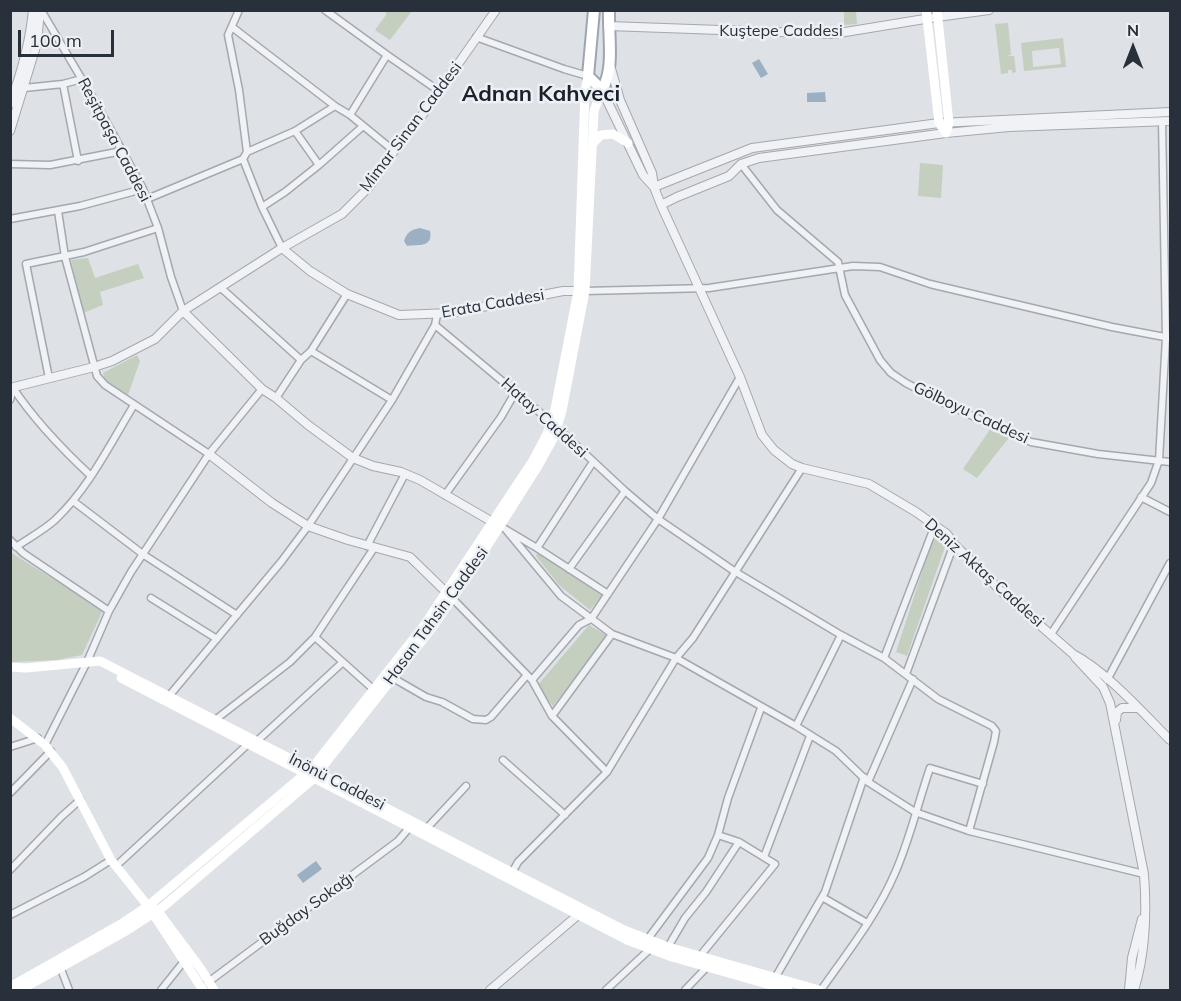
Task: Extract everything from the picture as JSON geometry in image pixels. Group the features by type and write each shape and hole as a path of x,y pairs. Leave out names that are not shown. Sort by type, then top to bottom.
{"main road":[{"path":"582,291 585,91 594,10"},
{"path":"588,76 602,90 608,76 609,10"},
{"path":"937,14 944,123"},
{"path":"927,15 946,133"},
{"name":"Hasan Tahsin Caddesi","path":"312,774 373,689 449,595 500,527 554,438 555,409 582,291 594,111 602,90"},
{"path":"592,144 601,135 613,134 628,144"},
{"name":"Hasan Tahsin Caddesi","path":"20,990 61,969 152,910 312,774 432,628 449,595"},
{"name":"İnönü Caddesi","path":"89,662 100,661 257,741 312,774"},
{"path":"10,667 26,668 89,662"},
{"name":"İnönü Caddesi","path":"89,662 247,745 428,828 510,875"},
{"path":"10,718 45,745 63,768 114,863 152,910 204,986 214,990"},
{"path":"312,774 409,828 510,875 580,911 627,940 668,947 702,962"},
{"name":"Hasan Tahsin Caddesi","path":"10,987 122,924 152,910"},
{"path":"648,944 788,990"},
{"path":"775,985 820,990"}],"street":[{"path":"10,104 26,53 33,10"},
{"path":"10,131 37,43 40,10"},
{"name":"Reşitpaşa Caddesi","path":"40,10 82,79 143,189 158,228 183,311"},
{"path":"239,10 228,35 239,90 247,152"},
{"path":"325,10 439,91"},
{"name":"Mimar Sinan Caddesi","path":"183,311 282,248 342,214 369,188 496,10"},
{"name":"Kuştepe Caddesi","path":"608,26 833,34 927,15 989,10"},
{"path":"232,27 350,115 394,151"},
{"path":"476,38 588,76"},
{"path":"350,115 387,55"},
{"path":"609,64 623,109 652,173 654,187"},
{"path":"24,88 63,84 82,79"},
{"path":"63,84 78,161"},
{"path":"602,90 643,175 654,187"},
{"path":"147,199 243,159 247,152 295,130 336,106"},
{"path":"654,187 752,148 944,123 1170,111"},
{"path":"1051,634 1151,483 1159,460 1168,338 1166,121 1161,112"},
{"path":"661,206 729,176 741,164 759,158 1009,127 1166,121"},
{"path":"262,207 319,165 362,127"},
{"path":"295,130 319,165"},
{"path":"10,164 50,165 122,151"},
{"path":"735,154 777,210 833,257 838,262 839,268"},
{"path":"243,159 262,207 282,248"},
{"name":"Deniz Aktaş Caddesi","path":"654,187 767,442 786,460 802,468 869,484 935,525 947,534 954,544 1003,593 1072,654 1085,661 1107,680 1170,740"},
{"path":"10,219 58,211 143,189"},
{"path":"58,211 65,257 94,367 97,376 105,386 209,454 272,504 308,526 410,557 529,678 552,716 607,772"},
{"path":"49,378 26,264 65,257 158,228"},
{"name":"Erata Caddesi","path":"282,248 310,272 347,294 399,315 437,315 563,291 582,291"},
{"path":"582,291 708,288 853,266 880,267 930,284 1168,338"},
{"name":"Gölboyu Caddesi","path":"839,268 845,295 880,360 891,373 906,383 950,406 1031,442 1098,454 1170,462"},
{"path":"220,287 301,360"},
{"path":"276,398 347,294"},
{"path":"12,388 112,361 155,339 183,311 262,389 353,458 405,474 445,495 537,548 608,594"},
{"path":"169,696 281,562 308,526 392,400 435,325 437,315"},
{"name":"Hatay Caddesi","path":"435,325 554,424 658,519 734,571 884,658 938,699 992,726 996,731 982,784"},
{"path":"310,351 392,400"},
{"path":"393,678 426,697 438,700 473,719 491,717 579,625 591,619 658,519 740,377"},
{"path":"10,400 12,388"},
{"path":"12,388 26,408 91,476"},
{"path":"10,793 45,745 89,662 110,611 131,572 209,454 262,389"},
{"path":"445,495 501,417 516,392"},
{"path":"16,546 53,521 73,501 134,405"},
{"path":"537,548 593,462"},
{"path":"510,875 518,862 607,772 676,658 693,638 802,468"},
{"path":"214,721 290,662 315,637 371,547 405,474"},
{"path":"569,569 625,491"},
{"path":"1142,497 1170,512"},
{"path":"73,501 144,555 237,615"},
{"path":"884,658 935,525"},
{"path":"500,527 561,596 612,634 676,658 795,726 836,751 866,779 915,812 969,831 1144,874"},
{"path":"10,540 58,578 110,611"},
{"path":"906,674 954,544"},
{"path":"1107,680 1170,563"},
{"path":"151,598 217,639"},
{"path":"552,716 612,634"},
{"path":"795,726 841,635"},
{"path":"315,637 373,689"},
{"path":"1072,654 1103,687 1110,704 1144,874 1146,900 1144,951 1134,990"},
{"path":"257,741 343,662"},
{"path":"775,985 822,897 866,779 913,678"},
{"path":"1117,734 1116,724 1119,710 1126,706 1137,708"},
{"path":"606,990 648,944 708,858 761,708"},
{"path":"764,857 810,736"},
{"path":"10,747 45,745"},
{"path":"10,915 114,863 247,745"},
{"path":"503,760 565,815"},
{"path":"820,990 867,923 894,875 912,830 915,812 930,768 982,784 969,831"},
{"path":"428,828 466,786"},
{"path":"10,870 80,800"},
{"name":"Buğday Sokağı","path":"204,986 398,841 409,828"},
{"path":"685,990 702,962 775,864 739,842 718,835"},
{"path":"668,947 685,918 706,892 739,842"},
{"path":"822,897 867,923"},
{"path":"1129,990 1132,958 1146,900"},
{"path":"490,990 580,911"},
{"path":"161,990 181,965"},
{"path":"61,969 69,990"}],"green space":[{"path":"386,11 412,11 390,40 375,30 386,15"},
{"path":"844,11 856,11 857,24 844,25"},
{"path":"1008,23 1011,55 1006,56 1014,56 1016,72 1012,73 1012,70 1008,70 1008,73 1001,74 995,24"},
{"path":"1063,38 1066,67 1024,71 1021,43","holes":["1059,48 1061,64 1033,67 1032,51"]},
{"path":"920,163 943,165 941,198 918,196"},
{"path":"88,258 95,278 138,264 144,278 100,292 103,305 83,313 71,260"},
{"path":"137,355 140,361 128,395 106,383 103,373"},
{"path":"993,425 1012,434 977,478 963,469"},
{"path":"935,532 947,541 907,656 896,652"},
{"path":"10,552 103,610 82,655 57,660 11,662"},
{"path":"538,552 603,595 590,610 559,585 536,556"},
{"path":"589,625 608,636 553,706 537,686"}],"water":[{"path":"759,59 768,74 761,78 752,63"},
{"path":"825,92 826,102 807,102 807,93"},
{"path":"420,228 430,231 429,241 407,246 404,241 406,235"},
{"path":"316,861 322,869 303,883 297,875"}],"district":[{"name":"Adnan Kahveci","path":"541,94"}]}
